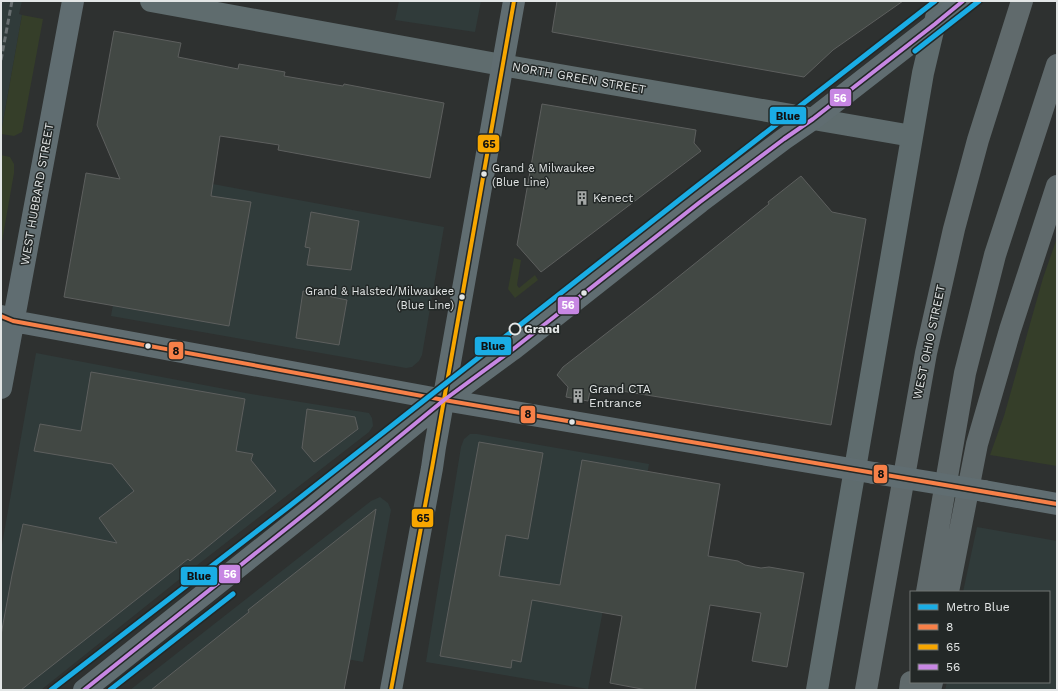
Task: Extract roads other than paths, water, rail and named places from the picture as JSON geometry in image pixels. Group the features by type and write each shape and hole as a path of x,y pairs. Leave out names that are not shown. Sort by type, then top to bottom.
{"highway":[{"name":"WEST OHIO STREET","path":"866,690 926,353 954,229 976,148 1022,1"},
{"path":"927,591 965,373 995,255 1057,65"},
{"path":"948,591 977,444 1010,330 1057,186"}],"main road":[{"name":"WEST HUBBARD STREET","path":"1,388 5,320 73,1"},
{"path":"391,690 432,468 514,1"},
{"path":"84,690 305,514 444,400 512,350 700,202 813,119 935,24 962,1"},
{"path":"5,320 444,400 1057,504"}],"street":[{"name":"NORTH GREEN STREET","path":"151,1 502,65 912,136"},
{"path":"817,690 865,471 912,136 923,73 940,1"}],"railway":[{"path":"1,60 12,1"}],"metro line":[{"name":"Blue","path":"51,690 287,508 935,1"},
{"name":"Blue","path":"915,51 979,1"},
{"name":"Blue","path":"110,690 233,594"}],"place":[{"name":"Grand & Milwaukee (Blue Line)","path":"484,174"},
{"name":"Kenect","path":"582,198"},
{"name":"Grand & Halsted/Milwaukee (Blue Line)","path":"462,297"},
{"name":"Grand","path":"515,329"},
{"name":"Grand CTA Entrance","path":"578,396"}]}
